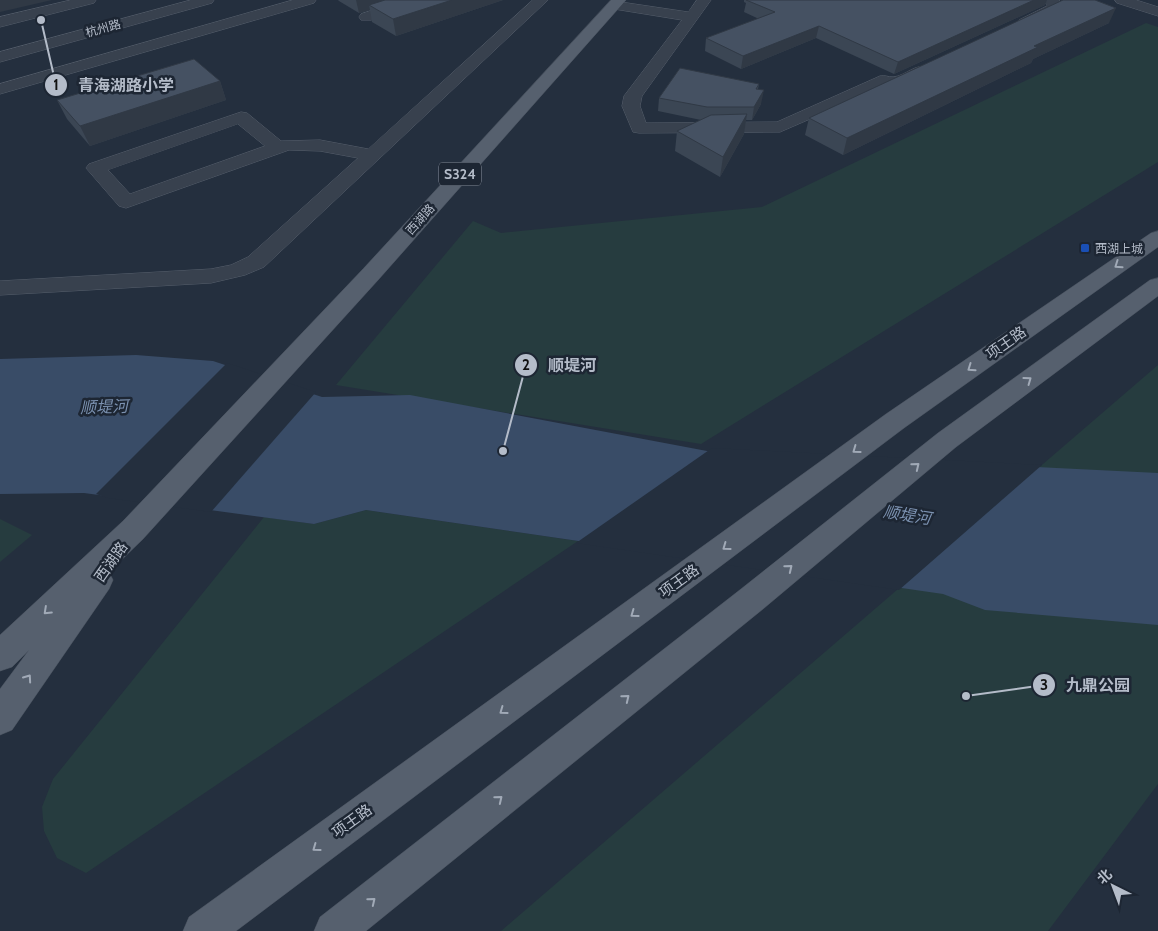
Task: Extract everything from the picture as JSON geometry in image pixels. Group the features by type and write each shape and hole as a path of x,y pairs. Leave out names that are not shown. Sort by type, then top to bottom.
{"main road":[{"name":"西湖路","path":"0,656 133,530 302,348 616,3"},
{"name":"项王路","path":"203,931 896,421 1158,237"},
{"path":"334,931 752,599 947,440 1158,285"},
{"name":"西湖路","path":"0,718 133,530"}],"street":[{"path":"0,22 89,0"},
{"name":"杭州路","path":"0,57 207,0"},
{"path":"0,89 309,0"},
{"path":"366,17 418,0"},
{"path":"0,288 211,276 237,270 256,262 541,0"},
{"path":"704,0 633,96 631,106 638,128 780,127 886,80 894,83 936,64"},
{"path":"1005,32 1053,9 1055,5 1051,0"},
{"path":"1122,0 1158,12"},
{"path":"616,3 691,18"},
{"path":"277,147 241,117 96,168 126,202 287,145 312,143 339,146 371,156"}],"green space":[{"path":"1146,23 1158,27 1158,162 701,444 336,385 473,221 501,233 762,207"},
{"path":"1158,365 1158,784 1048,931 501,931"},
{"path":"366,510 578,541 86,873 57,858 44,831 42,807 53,779 264,517 314,524"},
{"path":"0,519 32,535 0,562"}],"water":[{"path":"136,355 213,361 322,397 410,395 707,451 1158,473 1158,625 985,610 943,594 366,510 314,524 84,493 0,494 0,359"}],"pier":[{"path":"227,363 316,392 211,512 108,498 96,494"},
{"path":"712,448 1042,465 899,590 576,543"}],"building":[{"path":"385,0 452,0 393,19 369,5"},
{"path":"746,0 1034,0 898,62 819,26 743,56 706,38 775,12"},
{"path":"1063,0 1095,0 1116,8 847,138 809,118"},
{"path":"194,59 220,81 80,126 57,100"},
{"path":"680,68 759,84 756,89 764,90 754,107 707,107 659,98"},
{"path":"747,114 723,157 677,131 711,115"}],"place":[{"name":"青海湖路小学","path":"41,20"},
{"name":"西湖上城","path":"1085,248"},
{"name":"顺堤河","path":"503,451"},
{"name":"九鼎公园","path":"966,696"}]}
